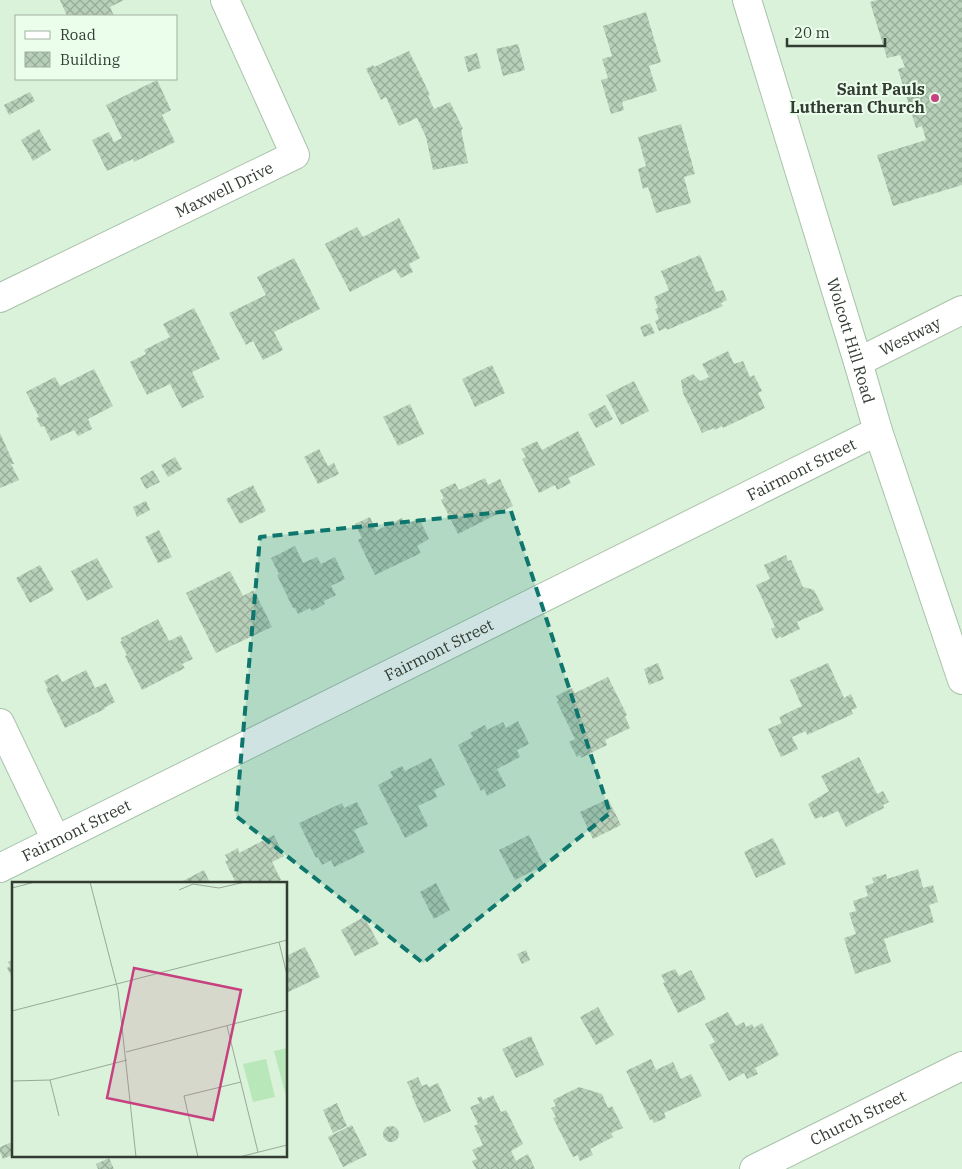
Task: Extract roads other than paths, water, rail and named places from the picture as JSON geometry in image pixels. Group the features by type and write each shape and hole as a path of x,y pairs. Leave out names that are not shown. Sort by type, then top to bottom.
{"street":[{"name":"Maxwell Drive","path":"0,298 295,155 225,0"},
{"name":"Wolcott Hill Road","path":"747,0 878,431 962,680"},
{"name":"Westway","path":"858,362 962,310"},
{"name":"Fairmont Street","path":"0,868 878,431"},
{"path":"0,723 56,840"},
{"name":"Church Street","path":"754,1169 962,1066"}],"place":[{"name":"Saint Pauls Lutheran Church","path":"935,98"}]}
